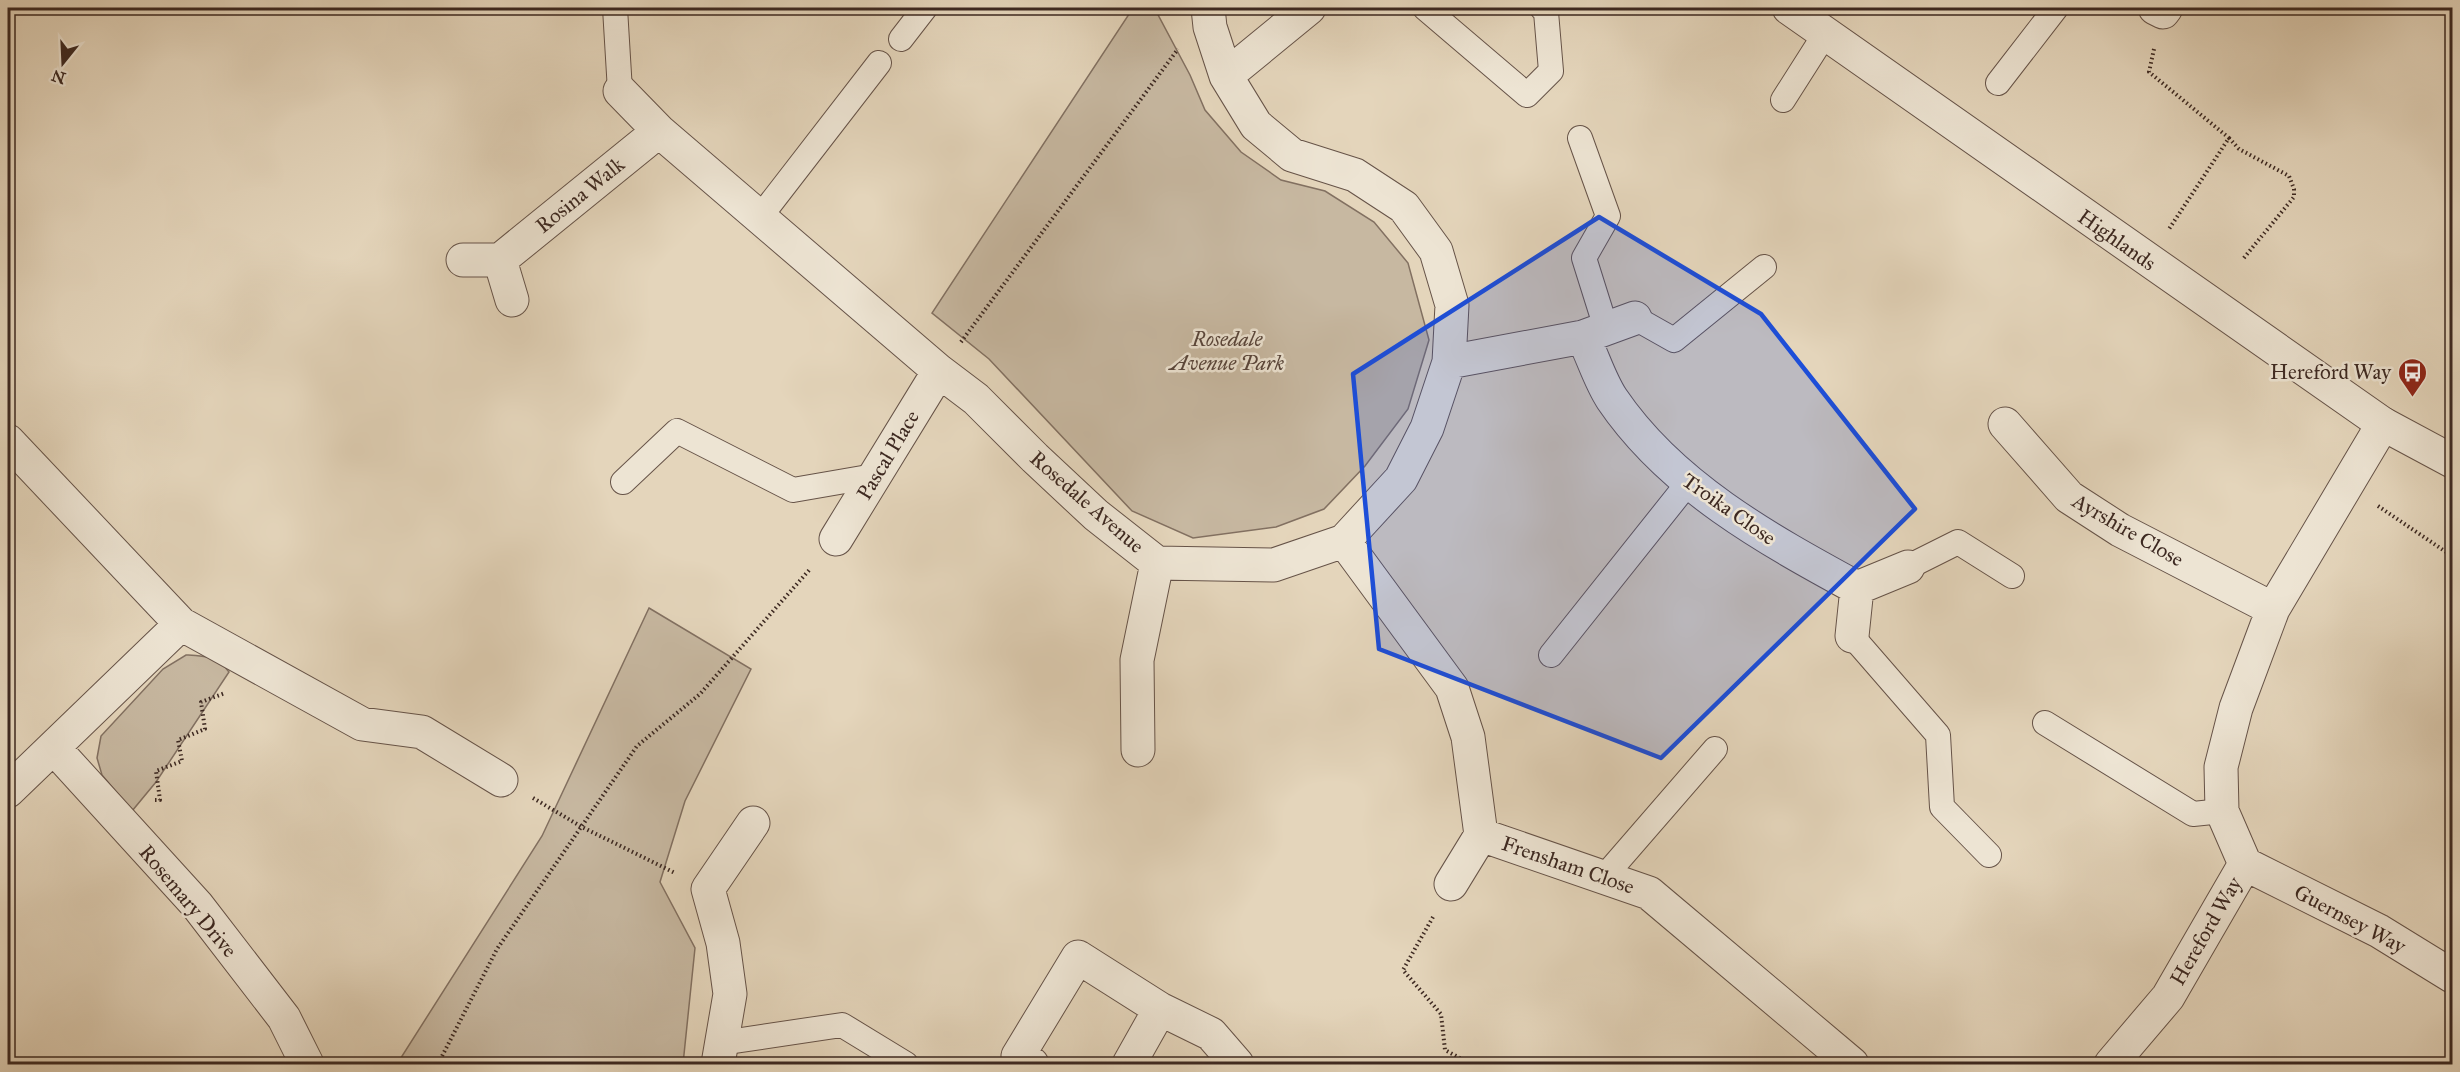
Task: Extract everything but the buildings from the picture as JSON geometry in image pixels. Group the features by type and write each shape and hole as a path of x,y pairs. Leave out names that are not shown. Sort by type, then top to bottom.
{"street":[{"path":"1226,76 1309,8"},
{"name":"Highlands","path":"1789,8 2383,424 2452,461"},
{"name":"Rosedale Avenue","path":"620,91 659,131 939,371 976,399 1096,514 1157,563 1274,565 1344,541 1401,479 1427,428 1449,363 1452,305 1436,250 1404,207 1354,175 1292,155 1256,125 1226,76 1209,17"},
{"name":"Rosina Walk","path":"500,260 659,131"},
{"path":"463,260 500,260 512,300"},
{"path":"1449,363 1608,327"},
{"name":"Troika Close","path":"1608,327 1611,398 1650,446 1688,483 1794,554 1857,588"},
{"name":"Pascal Place","path":"836,539 939,371"},
{"name":"Ayrshire Close","path":"2005,424 2069,497 2120,530 2272,609"},
{"name":"Hereford Way","path":"2111,1065 2168,997 2245,864 2222,811 2221,767 2236,708 2272,609 2383,424"},
{"path":"8,441 180,624 362,724 422,732 501,780"},
{"name":"Frensham Close","path":"1344,541 1452,688 1468,737 1481,835 1649,893 1852,1064"},
{"path":"1138,750 1137,660 1157,563"},
{"path":"1852,636 1857,588 1908,567"},
{"path":"8,791 180,624"},
{"name":"Rosemary Drive","path":"54,748 197,905 284,1018 307,1065"},
{"path":"719,1054 730,994 723,943 708,889 753,823"},
{"path":"1451,884 1481,835"},
{"name":"Guernsey Way","path":"2245,864 2379,931 2452,976"},
{"path":"1032,1065 1018,1056 1078,957 1160,1009 1211,1034 1237,1065"},
{"path":"1130,1065 1160,1009"}],"lane":[{"path":"615,8 620,91"},
{"path":"901,39 925,8"},
{"path":"1425,8 1527,95 1551,71 1546,12 1542,8"},
{"path":"1998,83 2056,8"},
{"path":"1783,100 1825,34"},
{"path":"760,217 879,63"},
{"path":"1580,138 1608,216 1584,258 1608,327 1674,340 1764,267"},
{"path":"623,482 677,431 793,490 874,476"},
{"path":"1551,655 1688,483"},
{"path":"1908,567 1958,542 2012,576"},
{"path":"1852,636 1938,735 1942,807 1989,855"},
{"path":"2045,723 2193,814 2222,811"},
{"path":"1604,878 1715,749"},
{"path":"719,1054 842,1025 906,1065"}],"path":[{"path":"2161,9 2149,72 2229,138 2239,149 2289,176 2294,189 2294,197 2243,259"},
{"path":"939,371 1183,42 1209,17"},
{"path":"2148,261 2229,138"},
{"path":"2347,485 2452,556"},
{"path":"438,1065 497,949 637,746 700,694 836,539"},
{"path":"117,818 135,800 160,800 156,771 182,760 178,740 205,729 201,702 226,692 242,657"},
{"path":"501,780 582,826 708,889"},
{"path":"1451,884 1403,970 1441,1014 1445,1050 1471,1065"}],"highlighted area":[{"path":"1599,217 1761,314 1915,509 1661,758 1379,649 1353,374"}],"green space":[{"name":"Rosedale Avenue Park","path":"1133,8 1157,13 1190,75 1205,110 1241,152 1281,180 1325,191 1374,222 1408,263 1429,340 1408,409 1365,466 1324,509 1276,527 1193,538 1132,511 989,359 932,313"},
{"path":"649,608 751,669 685,801 660,882 695,948 683,1064 397,1064 542,836"},
{"path":"186,655 215,660 229,672 156,782 132,811 102,775 97,758 101,736 163,669"}],"place":[{"name":"Hereford Way","path":"2412,398"}]}
